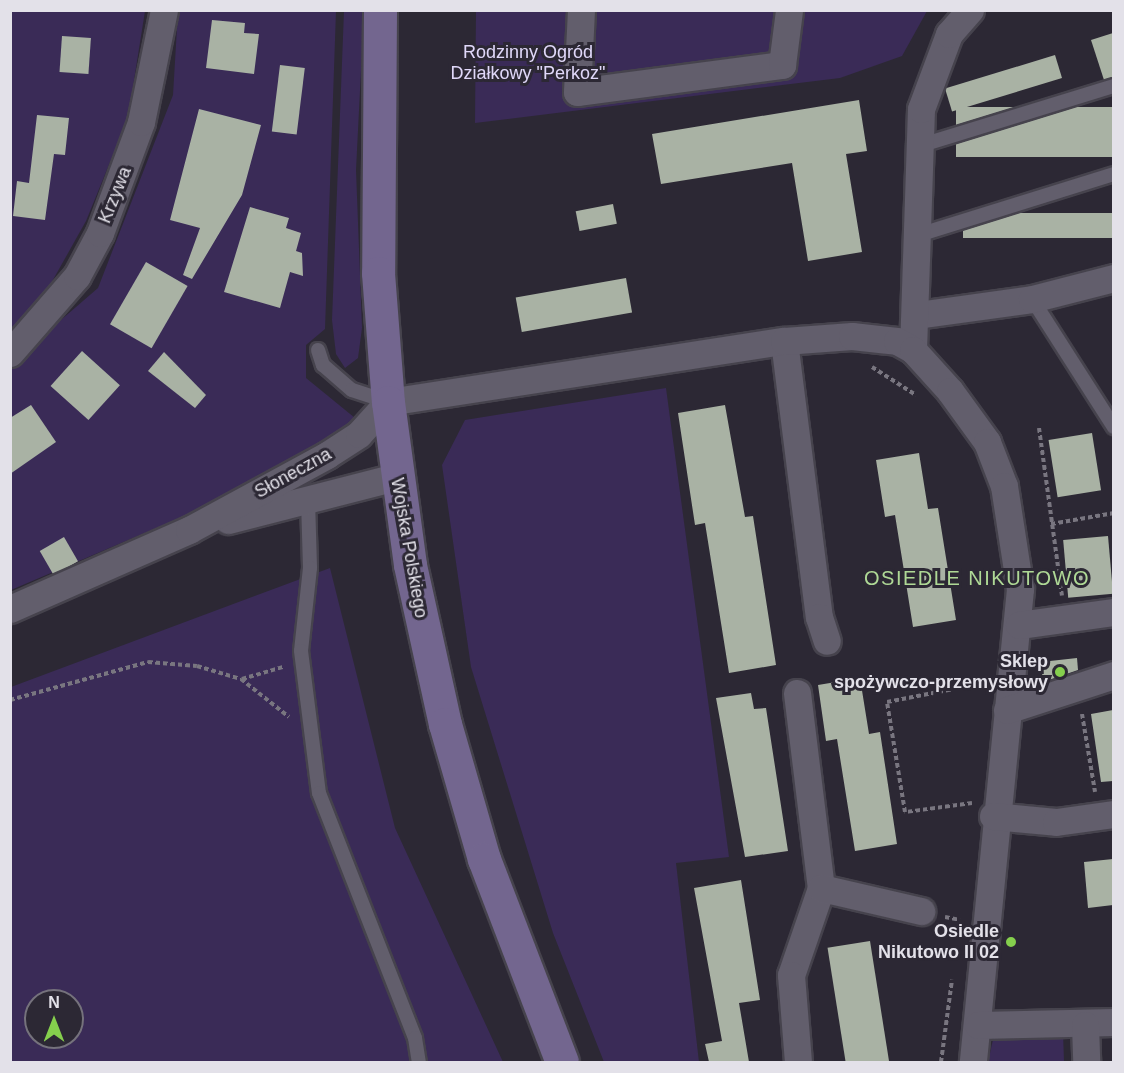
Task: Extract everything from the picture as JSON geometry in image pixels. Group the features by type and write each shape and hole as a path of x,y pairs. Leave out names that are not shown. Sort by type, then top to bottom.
{"street":[{"name":"Krzywa","path":"10,353 77,276 100,233 141,122 164,10"},
{"name":"Wojska Polskiego","path":"380,10 378,262 396,477 419,612 457,769 505,920 562,1062"},
{"path":"581,10 577,92 782,65 789,10"},
{"path":"913,350 917,315 915,236 922,145 921,109 949,34 970,10"},
{"path":"917,315 1032,299 1113,278"},
{"path":"388,402 784,341 852,336 897,341 913,350 987,442 1012,527 1019,625 1007,710 983,810 978,1025 973,1062"},
{"path":"784,341 819,617 827,641"},
{"name":"Słoneczna","path":"10,609 189,530 343,445 388,402"},
{"name":"Słoneczna","path":"189,530 396,477"},
{"path":"1019,625 1113,612"},
{"path":"1007,710 1077,690 1113,675"},
{"path":"797,693 821,888 791,975 798,1062"},
{"path":"983,810 1056,822 1106,815"},
{"path":"821,888 921,912"},
{"path":"978,1025 1085,1025 1113,1022"},
{"path":"1085,1025 1086,1062"}],"lane":[{"path":"922,145 1113,86"},
{"path":"915,236 1113,174"},
{"path":"1032,299 1113,427"},
{"path":"318,350 324,365 352,390 388,402"},
{"path":"308,500 310,568 301,651 309,740 319,793 415,1038 419,1062"}],"path":[{"path":"1039,428 1066,619"},
{"path":"1051,524 1113,513"},
{"path":"241,679 281,669 301,651"},
{"path":"10,700 148,662 197,666 241,679 309,740"},
{"path":"983,810 905,812 887,702 986,683"},
{"path":"1077,690 1106,815"}],"green space":[{"path":"11,11 145,11 128,118 86,221 40,303 11,332"},
{"path":"178,11 336,11 325,329 306,345 306,378 355,418 330,443 222,500 11,590 10,364 98,288 173,95"},
{"path":"344,11 364,11 356,170 362,328 358,358 345,368 336,354 332,320"},
{"name":"Rodzinny Ogród Działkowy \"Perkoz\"","path":"476,11 927,11 902,56 840,78 475,123"},
{"path":"666,388 729,857 676,863 699,1062 604,1062 553,933 471,667 442,465 465,420"},
{"path":"330,568 395,828 503,1062 11,1062 11,687"},
{"path":"1063,1032 1064,1062 988,1062 994,1035"}],"building":[{"path":"212,20 245,23 244,33 259,34 254,74 206,68"},
{"path":"1113,33 1113,77 1104,80 1091,40"},
{"path":"62,36 91,38 88,74 59,72"},
{"path":"1055,55 1062,78 952,112 945,89"},
{"path":"280,65 305,68 297,135 272,132"},
{"path":"859,100 867,151 846,154 862,252 808,261 792,163 661,184 652,134"},
{"path":"956,107 1113,107 1113,157 956,157"},
{"path":"199,109 261,125 242,195 192,279 183,275 200,228 170,220"},
{"path":"37,115 69,118 65,155 54,154 45,220 13,216 17,181 29,183"},
{"path":"613,204 617,224 580,231 576,211"},
{"path":"250,207 289,218 286,228 301,233 296,251 302,253 303,276 290,272 280,308 224,292"},
{"path":"963,213 1113,213 1113,238 963,238"},
{"path":"146,262 188,286 152,348 110,324"},
{"path":"626,278 632,312 522,332 516,297"},
{"path":"82,351 120,385 88,420 51,386"},
{"path":"164,352 206,395 195,408 148,371"},
{"path":"31,405 56,442 10,474 10,418"},
{"path":"725,405 745,517 753,516 776,665 729,673 705,523 695,525 678,413"},
{"path":"1092,433 1101,490 1058,497 1049,440"},
{"path":"919,453 928,509 938,508 956,620 913,627 895,515 885,517 876,460"},
{"path":"1108,536 1113,594 1068,598 1063,540"},
{"path":"64,537 78,561 54,575 40,551"},
{"name":"Sklep spożywczo-przemysłowy","path":"1077,658 1078,670 1043,682 1041,662"},
{"path":"860,678 869,734 880,732 897,844 855,851 837,739 826,741 818,685"},
{"path":"751,693 754,709 766,708 788,851 745,857 716,698"},
{"path":"1113,710 1113,781 1101,782 1091,714"},
{"path":"1113,859 1113,905 1088,908 1084,862"},
{"path":"741,880 760,1000 739,1003 749,1062 709,1062 705,1044 722,1041 694,888"},
{"path":"870,941 889,1061 846,1062 828,948"}],"place":[{"name":"Sklep spożywczo-przemysłowy","path":"1060,672"},
{"name":"Osiedle Nikutowo II 02","path":"1011,942"}],"district":[{"name":"OSIEDLE NIKUTOWO","path":"977,578"}]}
